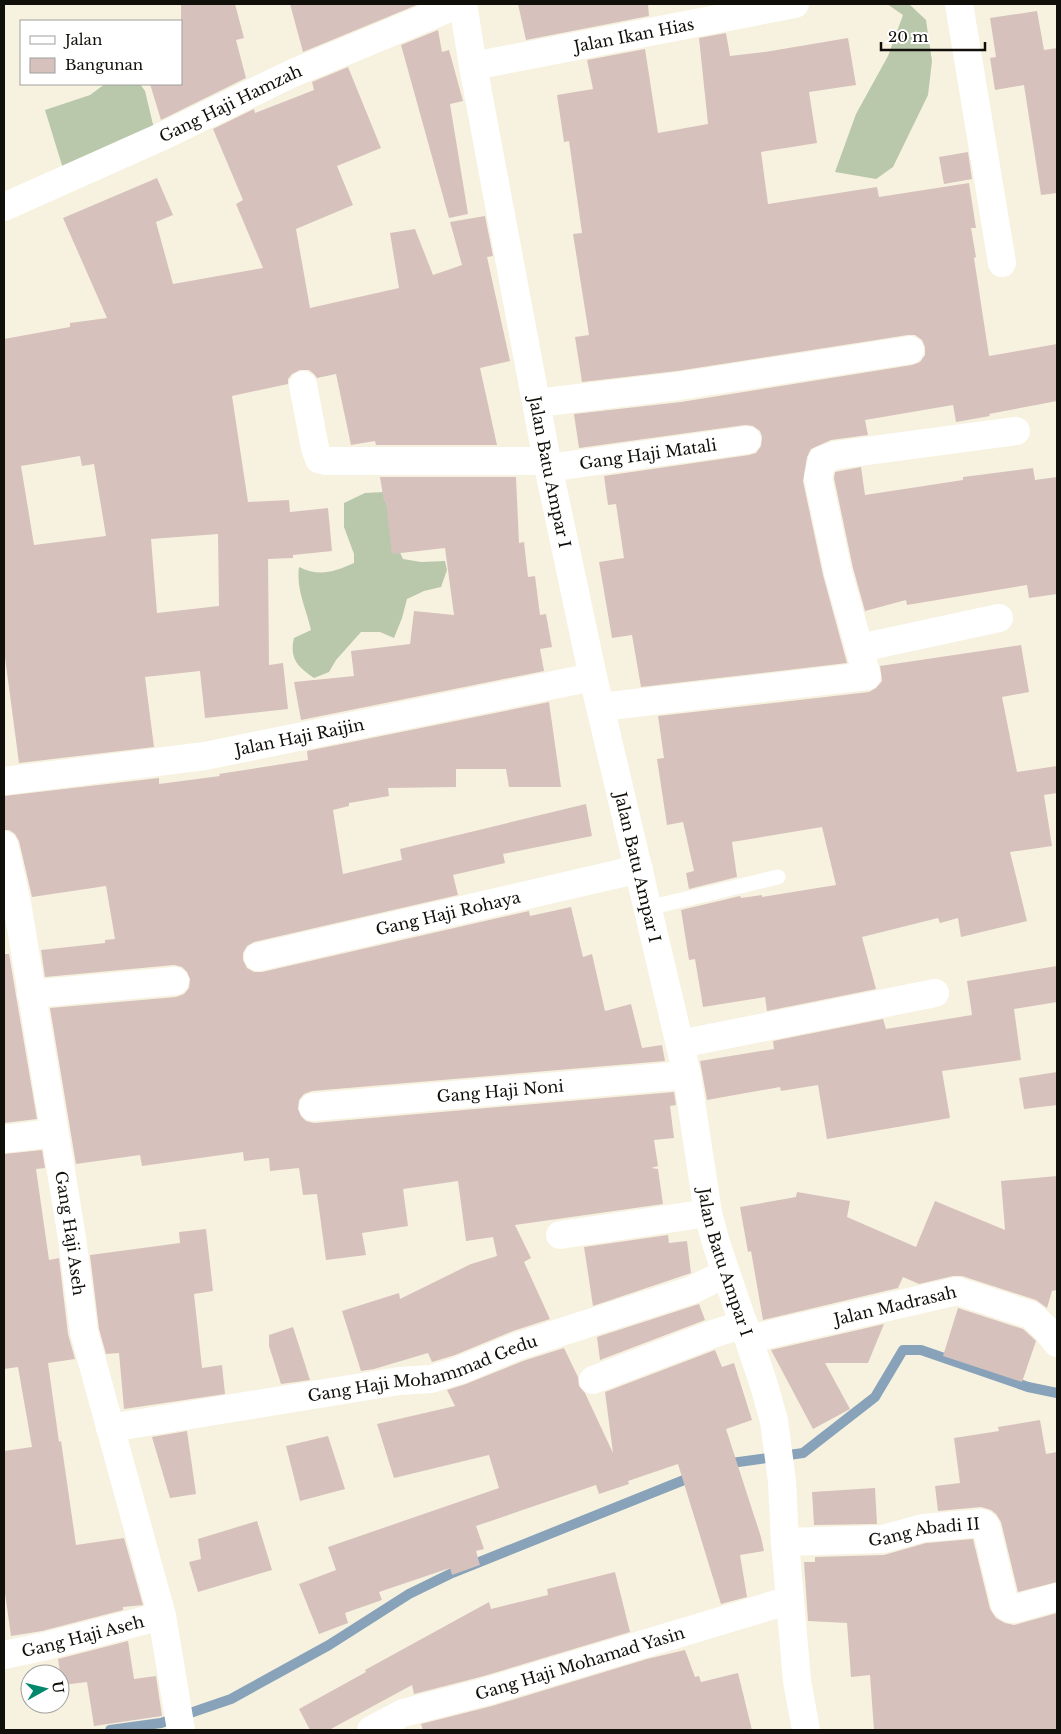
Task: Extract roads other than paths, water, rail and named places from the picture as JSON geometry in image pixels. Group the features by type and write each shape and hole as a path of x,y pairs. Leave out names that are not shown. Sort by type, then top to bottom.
{"street":[{"name":"Gang Haji Hamzah","path":"4,207 163,136 293,73 460,4"},
{"name":"Jalan Batu Ampar I","path":"464,4 473,66 548,465 593,677 687,1074 708,1213 774,1421 782,1481 785,1542 797,1681 806,1730"},
{"name":"Jalan Ikan Hias","path":"473,66 795,4"},
{"path":"959,4 1002,263"},
{"path":"537,403 679,386 910,350"},
{"name":"Gang Haji Matali","path":"303,385 315,448 320,459 326,461 548,465 747,440"},
{"path":"601,707 867,676 838,572 818,478 822,460 836,455 1016,431"},
{"path":"860,648 999,618"},
{"name":"Jalan Haji Raijin","path":"4,781 205,756 593,677"},
{"name":"Gang Haji Aseh","path":"4,845 17,903 72,1238 84,1332 162,1616 179,1717"},
{"name":"Gang Haji Rohaya","path":"258,957 639,869"},
{"path":"31,994 175,981"},
{"path":"680,1044 935,994"},
{"name":"Gang Haji Noni","path":"313,1107 687,1074"},
{"path":"4,1139 54,1133"},
{"path":"560,1235 708,1213"},
{"name":"Gang Haji Mohammad Gedu","path":"110,1428 400,1381 432,1379 460,1370 518,1346 692,1290 726,1273"},
{"name":"Jalan Madrasah","path":"593,1380 713,1334 746,1332 957,1291 1031,1315 1045,1328 1057,1344"},
{"name":"Gang Abadi II","path":"785,1542 883,1539 923,1528 982,1522 986,1526 1005,1605 1010,1609 1014,1609 1057,1597"},
{"name":"Gang Haji Mohamad Yasin","path":"371,1730 403,1713 488,1691 790,1600"},
{"name":"Gang Haji Aseh","path":"4,1654 46,1646 162,1616"}],"lane":[{"path":"648,908 778,877"}],"waterway":[{"path":"724,1464 803,1453 875,1397 903,1350 921,1350 1028,1387 1057,1393"},
{"path":"110,1730 161,1723 231,1699 329,1645 409,1594 452,1573 694,1476"}]}
